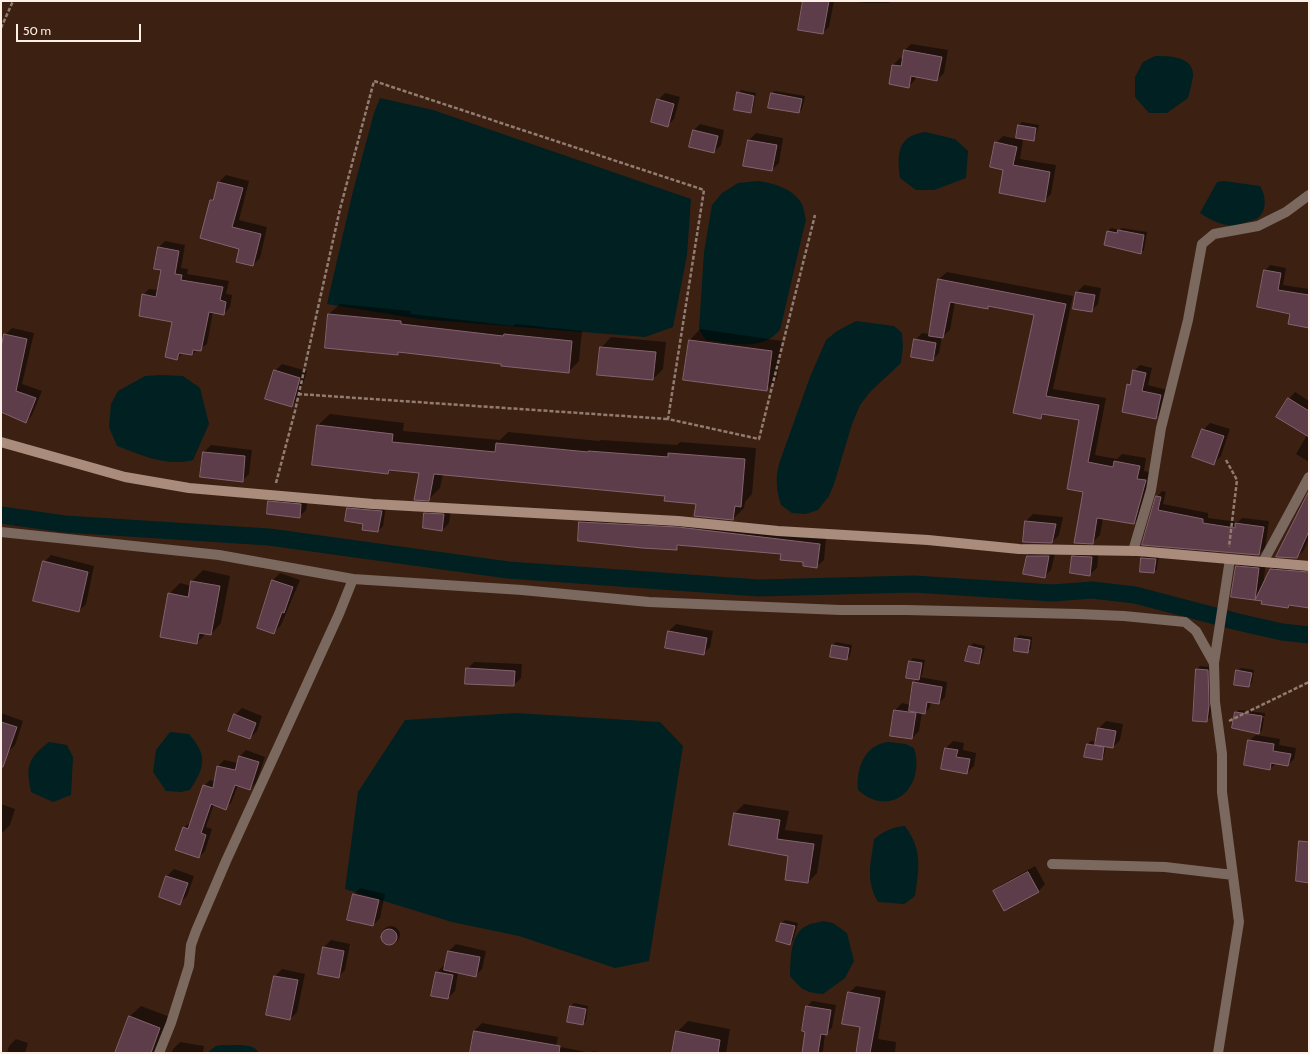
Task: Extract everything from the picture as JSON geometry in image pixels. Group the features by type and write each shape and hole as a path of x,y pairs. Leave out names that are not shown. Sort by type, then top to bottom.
{"street":[{"path":"1133,551 1151,490 1161,428 1188,320 1202,244 1214,234 1258,226 1286,212 1309,195"},
{"path":"1,442 125,477 189,488 373,504 678,521 778,531 928,540 1019,550 1133,551 1309,566"},
{"path":"1263,562 1309,477"},
{"path":"1,532 219,555 353,579 522,590 649,602 746,608 1078,614 1124,616 1185,622 1196,631 1214,663"},
{"path":"1218,1053 1239,922 1222,792 1222,754 1215,702 1214,663 1229,559"},
{"path":"158,1053 171,1023 189,966 191,946 196,932 226,861 339,614 353,579"},
{"path":"1052,864 1165,867 1233,875"}],"path":[{"path":"1,28 13,1"},
{"path":"273,495 298,394 340,209 374,81 704,190 668,419"},
{"path":"298,394 668,419 759,440 814,215"},
{"path":"1226,460 1237,480 1229,559"},
{"path":"1218,726 1309,682"}],"water":[{"path":"1155,56 1180,58 1189,64 1192,69 1193,76 1188,98 1167,113 1149,113 1135,97 1135,77 1143,62"},
{"path":"380,98 433,110 691,199 687,255 673,327 645,337 420,319 327,304 353,191 374,113"},
{"path":"925,132 955,139 968,151 966,178 934,190 916,190 900,178 899,154 904,142 916,134"},
{"path":"758,181 770,183 787,189 796,196 803,207 806,219 780,330 772,337 755,344 736,344 706,340 699,329 704,252 712,205 722,193 738,183"},
{"path":"1224,181 1260,186 1265,199 1263,213 1255,220 1242,224 1228,225 1216,222 1200,213 1217,182"},
{"path":"856,321 894,326 902,333 903,346 901,363 870,392 860,405 852,424 829,496 818,510 806,514 792,513 781,505 778,494 777,478 780,461 810,377 826,340 837,331"},
{"path":"145,376 183,376 200,388 209,424 193,460 183,462 164,461 117,446 109,427 111,404 118,391"},
{"path":"516,713 660,722 683,746 649,961 615,968 519,936 452,922 345,889 358,792 405,720"},
{"path":"170,732 189,734 202,755 199,775 190,790 181,792 166,791 153,772 156,750"},
{"path":"49,742 67,745 73,757 71,795 53,802 31,792 29,776 32,758"},
{"path":"888,742 906,744 914,748 916,762 915,775 911,786 903,794 894,800 883,801 871,798 858,790 858,774 863,759 867,753 880,744"},
{"path":"905,826 911,835 917,852 918,877 915,896 904,904 878,902 871,886 870,879 874,839 888,830"},
{"path":"823,921 833,923 847,933 854,961 845,978 823,994 804,990 790,976 792,948 797,934 808,925"},
{"path":"216,1046 248,1046 252,1047 259,1053 207,1053"}],"building":[{"path":"803,1 829,1 823,34 798,30"},
{"path":"904,50 942,57 937,81 911,76 909,88 889,84 892,65 901,66"},
{"path":"737,92 754,96 751,113 734,110"},
{"path":"771,93 802,99 799,113 768,108"},
{"path":"657,99 674,104 668,127 651,122"},
{"path":"1018,125 1036,128 1034,141 1016,138"},
{"path":"693,130 718,136 714,153 689,147"},
{"path":"748,140 777,145 772,171 743,166"},
{"path":"995,142 1017,147 1013,165 1050,172 1045,202 999,193 1003,170 990,167"},
{"path":"218,182 243,188 232,227 261,234 253,266 236,262 239,249 200,238 210,200 213,200"},
{"path":"1118,230 1144,235 1141,254 1104,245 1107,231 1117,233"},
{"path":"158,247 179,251 175,274 182,275 181,280 223,287 220,300 226,302 224,315 209,312 201,351 193,350 192,355 179,353 177,360 165,357 172,322 139,316 142,294 156,297 161,270 154,269"},
{"path":"1264,270 1281,273 1278,290 1309,295 1309,328 1288,324 1290,314 1257,307"},
{"path":"938,279 1066,304 1046,396 1099,405 1088,462 1113,467 1114,461 1140,466 1137,479 1146,480 1134,524 1097,518 1093,544 1074,543 1083,492 1067,489 1079,420 1042,414 1041,419 1013,413 1034,315 988,306 988,309 950,302 943,338 929,336"},
{"path":"1076,292 1095,295 1092,312 1073,309"},
{"path":"328,314 401,321 401,324 503,336 504,334 572,341 569,373 501,366 501,364 398,352 398,355 325,348"},
{"path":"4,334 27,339 16,391 36,398 26,423 1,412 1,349"},
{"path":"914,339 936,343 933,361 911,357"},
{"path":"689,340 772,351 767,391 683,380"},
{"path":"600,347 656,352 653,380 597,375"},
{"path":"274,370 300,378 292,407 265,399"},
{"path":"1133,370 1146,373 1142,391 1161,395 1156,419 1122,412 1127,384 1130,385"},
{"path":"1288,398 1309,411 1309,437 1276,417"},
{"path":"317,425 393,434 392,442 495,452 496,443 588,452 668,457 668,453 745,459 741,507 735,506 733,520 694,516 696,504 664,501 665,496 434,474 429,501 414,500 419,473 389,470 388,474 312,465"},
{"path":"1202,429 1224,436 1214,465 1192,457"},
{"path":"203,452 245,456 243,482 200,477"},
{"path":"1309,491 1309,531 1297,558 1276,557"},
{"path":"1156,496 1161,497 1158,510 1203,519 1203,523 1235,528 1235,523 1264,527 1259,555 1142,545"},
{"path":"268,501 301,504 300,518 267,514"},
{"path":"347,508 382,511 378,532 362,530 363,524 345,521"},
{"path":"424,513 444,514 442,531 423,528"},
{"path":"1025,521 1056,524 1052,543 1023,542"},
{"path":"579,522 678,527 820,544 817,568 803,566 803,562 780,560 781,554 677,545 677,550 642,548 578,541"},
{"path":"1027,556 1049,556 1045,578 1023,574"},
{"path":"1072,556 1092,557 1090,576 1070,573"},
{"path":"1141,558 1156,559 1154,573 1140,572"},
{"path":"43,561 88,572 79,612 33,601"},
{"path":"1236,566 1259,568 1255,600 1270,569 1309,572 1309,608 1289,605 1288,608 1261,604 1262,601 1231,597"},
{"path":"272,580 293,587 284,613 282,612 274,634 257,628"},
{"path":"191,581 220,586 211,635 199,633 197,644 160,637 168,593 188,597"},
{"path":"668,631 707,638 704,655 665,648"},
{"path":"1015,638 1030,640 1028,653 1014,651"},
{"path":"832,645 849,648 847,660 830,657"},
{"path":"969,646 982,649 979,664 965,661"},
{"path":"909,661 922,663 919,680 906,678"},
{"path":"466,668 515,671 514,686 465,684"},
{"path":"1196,669 1208,670 1209,705 1207,722 1193,721"},
{"path":"1236,670 1252,673 1249,687 1234,685"},
{"path":"913,682 942,687 939,704 927,702 925,714 909,711"},
{"path":"894,710 916,713 912,739 890,736"},
{"path":"1235,712 1262,716 1259,734 1232,728"},
{"path":"234,714 256,723 250,739 228,731"},
{"path":"1,722 17,727 3,767 1,767"},
{"path":"1098,728 1116,731 1113,748 1095,745"},
{"path":"1248,740 1274,744 1273,751 1291,754 1288,766 1271,763 1270,770 1244,765"},
{"path":"1087,744 1104,747 1102,760 1084,757"},
{"path":"945,748 958,750 956,757 970,759 967,774 941,769"},
{"path":"239,756 259,762 250,790 235,785 226,810 211,804 201,833 206,835 199,858 175,850 183,827 188,829 203,785 213,788 217,766 235,770"},
{"path":"734,813 780,820 777,839 814,844 808,883 785,880 788,856 729,845"},
{"path":"1299,841 1309,842 1309,883 1296,881"},
{"path":"1028,872 1039,892 1004,911 993,891"},
{"path":"166,876 188,883 180,905 159,897"},
{"path":"353,894 379,900 373,926 347,920"},
{"path":"781,923 795,926 790,945 776,941"},
{"path":"386,929 392,929 397,934 395,943 392,945 386,945 381,940 381,934"},
{"path":"323,947 344,951 339,978 318,974"},
{"path":"448,951 480,957 476,977 444,970"},
{"path":"436,972 453,975 448,999 431,996"},
{"path":"274,976 298,980 290,1020 266,1015"},
{"path":"848,992 880,998 870,1053 856,1053 860,1027 842,1024"},
{"path":"570,1006 586,1009 583,1025 567,1022"},
{"path":"806,1006 831,1010 827,1035 821,1034 818,1053 802,1053 805,1032 802,1031"},
{"path":"129,1016 160,1028 151,1053 115,1053"},
{"path":"474,1031 560,1046 559,1053 470,1053"},
{"path":"676,1031 720,1040 718,1053 672,1053"}],"waterway":[{"path":"1,515 65,524 269,537 508,570 759,588 914,584 1053,593 1092,590 1135,595 1238,622 1282,632 1309,635"}]}
